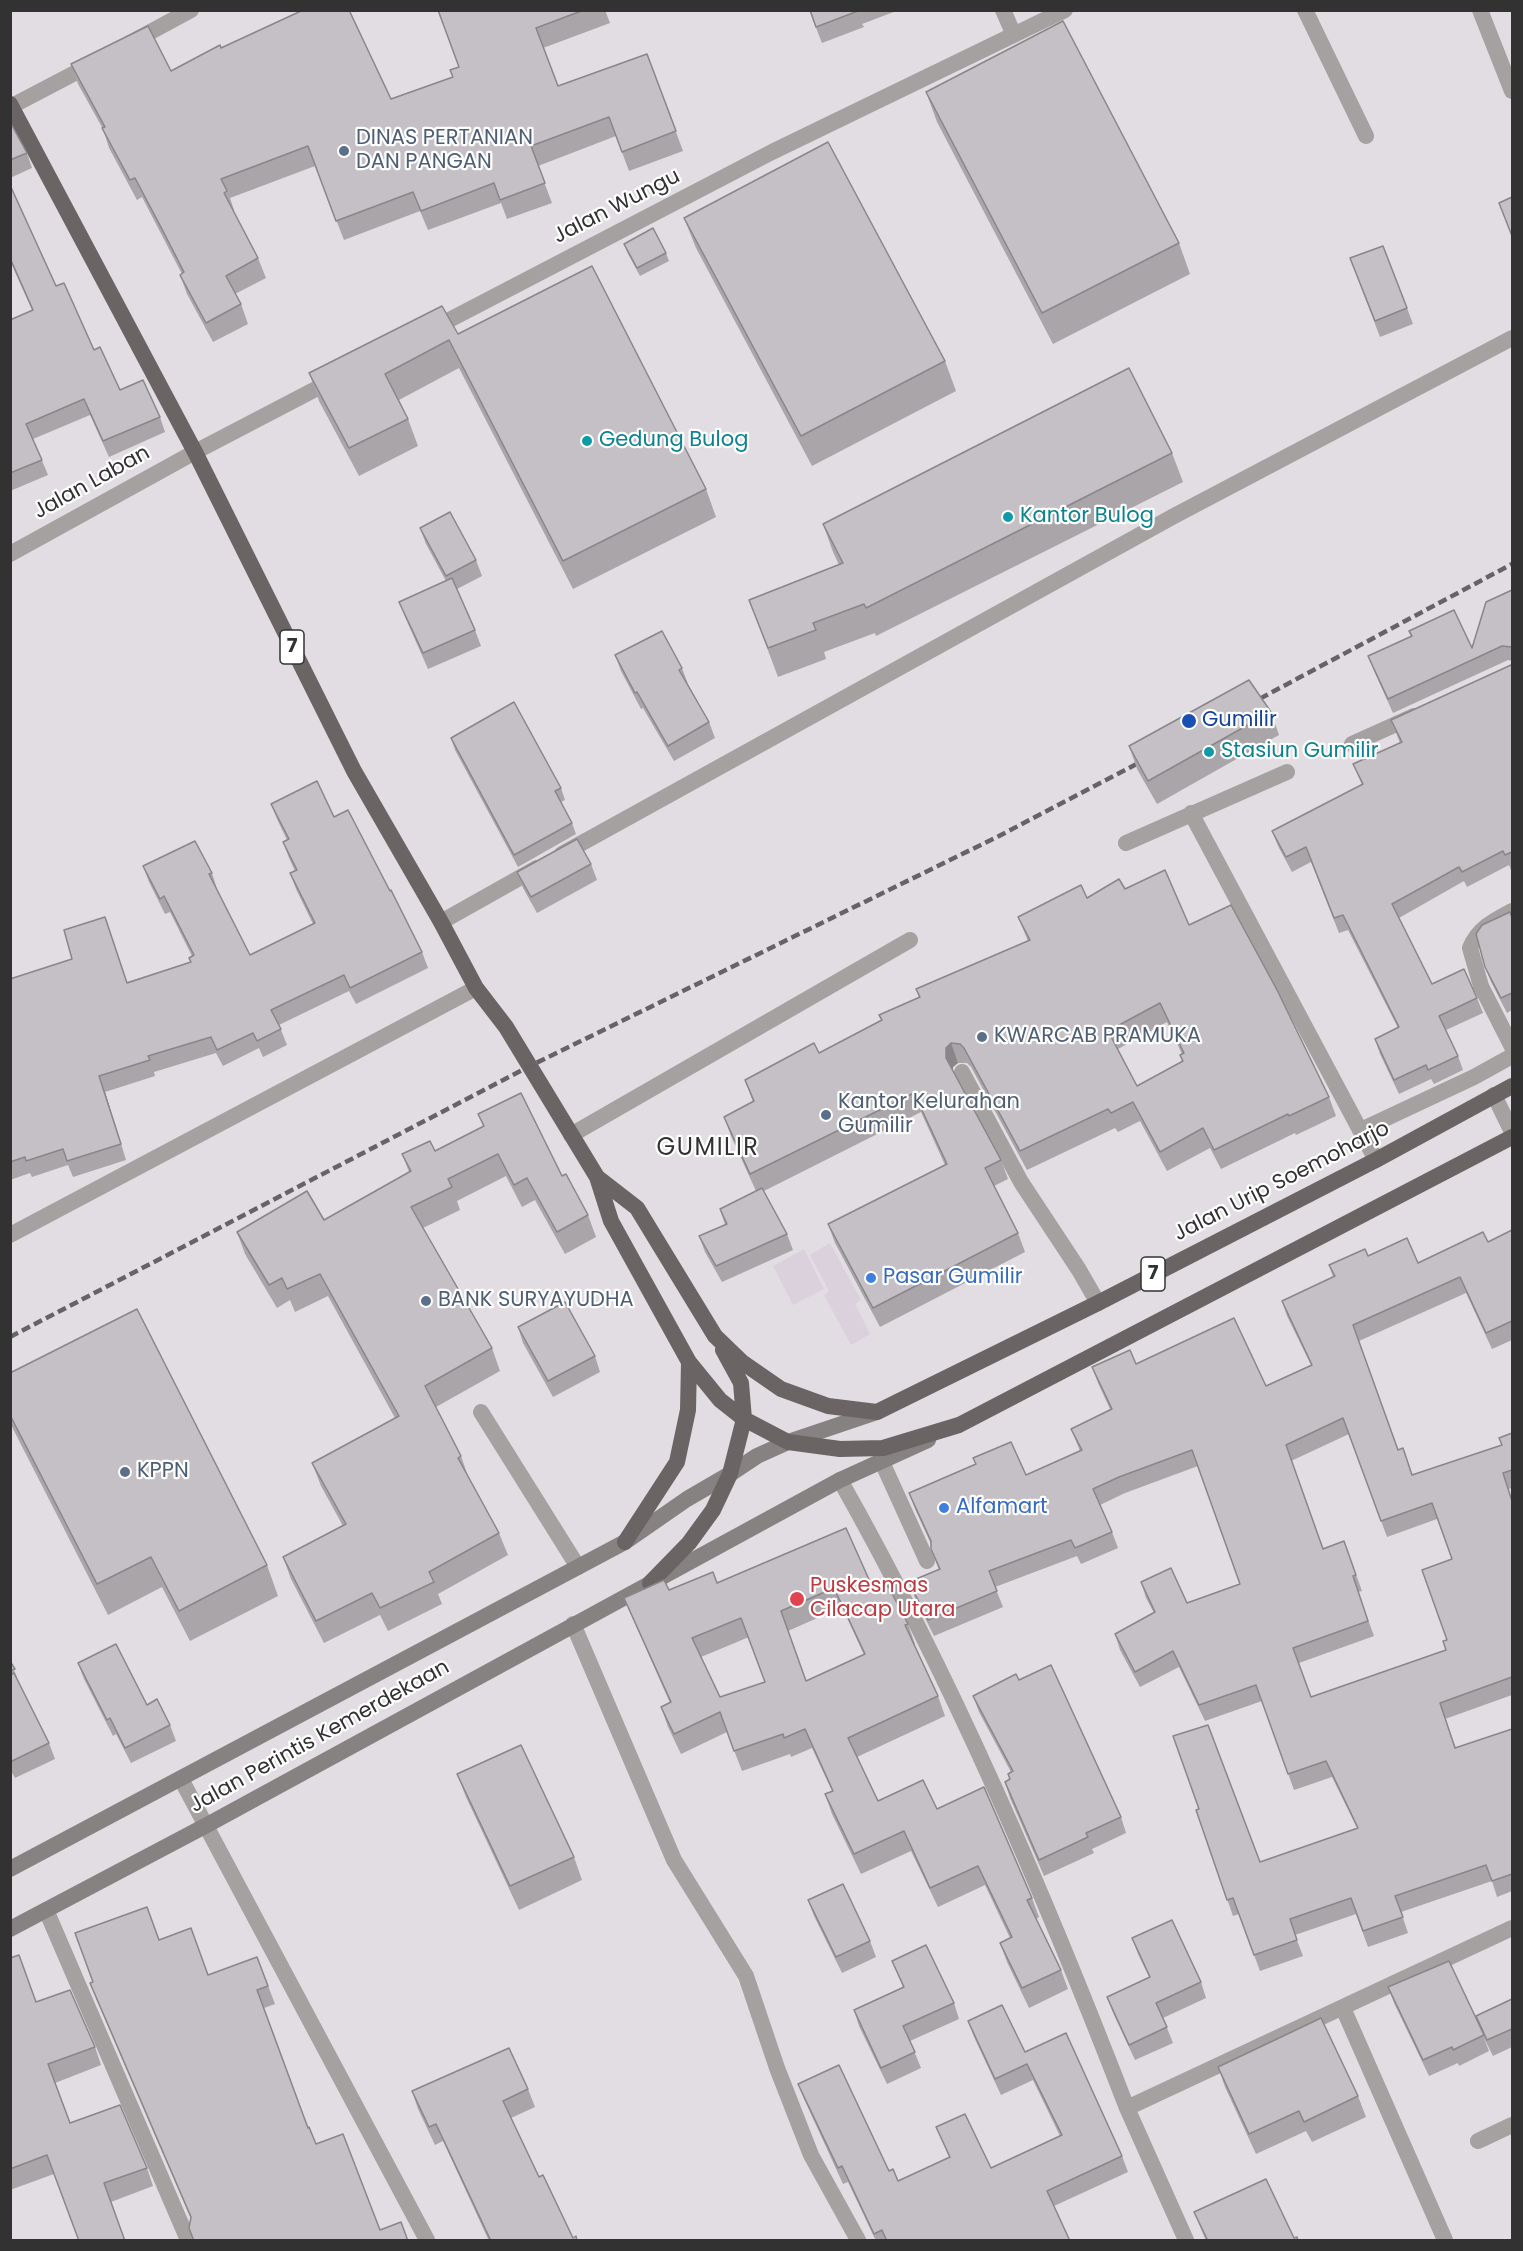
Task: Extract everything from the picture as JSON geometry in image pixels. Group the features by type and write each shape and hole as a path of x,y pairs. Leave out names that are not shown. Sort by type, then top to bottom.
{"highway":[{"name":"7","path":"11,106 195,452 354,771 441,922 476,988 506,1027 597,1177 611,1221 689,1362 720,1400 744,1419 788,1442 840,1449 883,1448 959,1425 1512,1137"},
{"name":"Jalan Urip Soemoharjo","path":"877,1412 1376,1160 1512,1086"},
{"name":"7","path":"597,1177 638,1208 715,1336 742,1362 781,1389 828,1406 877,1412"},
{"path":"650,1583 690,1543 713,1510 730,1474 744,1419 741,1383 715,1336"},
{"path":"625,1542 677,1462 688,1410 689,1362"}],"main road":[{"name":"Jalan Perintis Kemerdekaan","path":"10,1869 625,1542 687,1499 757,1456 788,1442 877,1412"},
{"name":"Jalan Perintis Kemerdekaan","path":"10,1929 207,1825 840,1480 959,1425"}],"street":[{"path":"11,106 191,10"},
{"path":"1003,10 1014,35"},
{"name":"Jalan Wungu","path":"415,338 772,152 1065,10"},
{"path":"1305,10 1366,136"},
{"path":"1480,10 1512,91"},
{"path":"441,922 740,754 1174,516 1512,338"},
{"path":"195,452 352,370"},
{"name":"Jalan Laban","path":"10,554 195,452"},
{"path":"1352,744 1427,710"},
{"path":"1126,843 1287,772"},
{"path":"1191,813 1376,1160"},
{"path":"1512,911 1480,931 1470,948 1481,986 1512,1047"},
{"path":"571,1135 910,940"},
{"path":"10,1235 476,988"},
{"path":"1361,1130 1474,1077 1512,1056"},
{"path":"962,1072 1021,1182 1098,1302"},
{"path":"1494,1095 1512,1132"},
{"path":"481,1413 578,1567"},
{"path":"882,1462 927,1561"},
{"path":"840,1480 879,1549 963,1719 1066,1952 1127,2108 1186,2241"},
{"path":"573,1624 674,1860 746,1976 777,2068 811,2155 858,2241"},
{"path":"182,1779 427,2241"},
{"path":"46,1910 188,2241"},
{"path":"1127,2108 1512,1928"},
{"path":"1343,2008 1444,2241"},
{"path":"1478,2141 1512,2125"}],"shaded area":[{"name":"Pasar Gumilir","path":"830,1243 861,1300 855,1304 870,1334 851,1345 824,1295 829,1291 810,1255"},
{"name":"Pasar Gumilir","path":"804,1249 824,1289 793,1305 773,1266"}],"building":[{"path":"301,10 349,10 391,99 453,77 450,70 459,67 438,10 584,10 536,28 558,86 647,54 676,131 622,152 609,117 531,146 545,183 500,200 494,183 421,211 413,192 336,221 308,146 221,179 227,191 224,193 258,258 226,276 241,304 206,323 180,275 184,272 163,231 135,178 130,180 71,64 148,26 171,71 220,45 221,48"},
{"path":"810,10 858,10 858,11 816,27"},
{"path":"1063,21 1179,243 1042,313 926,92"},
{"path":"10,122 27,153 10,160"},
{"name":"Gedung Bulog","path":"828,142 945,361 801,436 684,218"},
{"path":"10,185 56,286 64,283 94,350 100,347 120,390 143,380 160,417 103,441 84,399 26,424 42,460 10,473 10,320 33,310 10,258"},
{"path":"1512,197 1512,236 1499,203"},
{"path":"653,228 666,253 637,268 624,244"},
{"path":"1383,246 1407,308 1375,321 1350,258"},
{"name":"Gedung Bulog","path":"592,266 706,489 563,561 449,340 385,374 408,419 349,448 309,373 442,306 458,334"},
{"path":"1129,368 1172,453 866,608 864,604 813,623 816,630 768,648 749,600 843,563 823,524"},
{"path":"450,512 476,560 446,576 420,528"},
{"path":"452,578 475,630 423,653 399,602"},
{"path":"1512,590 1512,647 1502,646 1388,699 1368,656 1412,636 1409,631 1454,610 1472,648 1486,602"},
{"path":"662,631 682,668 679,670 709,722 668,746 637,692 635,693 615,655"},
{"path":"1512,663 1512,852 1505,855 1503,851 1462,872 1459,867 1392,904 1432,984 1464,969 1477,998 1439,1016 1458,1056 1428,1070 1426,1065 1394,1080 1375,1039 1399,1027 1343,915 1334,918 1306,847 1286,857 1272,831 1363,784 1353,764 1402,742 1391,720"},
{"path":"1249,680 1271,712 1148,781 1129,746"},
{"path":"514,702 561,788 555,791 572,823 514,855 451,738"},
{"path":"317,781 334,817 348,810 422,952 350,988 344,975 271,1010 281,1029 257,1041 253,1033 217,1050 211,1037 148,1056 150,1060 99,1076 121,1144 67,1161 63,1149 26,1161 25,1157 10,1162 10,979 72,959 64,930 105,917 127,983 191,962 189,958 194,955 164,896 160,899 143,866 195,841 250,955 315,923 290,873 297,870 283,842 289,839 271,804"},
{"path":"577,839 591,864 531,897 517,872"},
{"path":"1165,870 1189,925 1231,905 1277,990 1329,1097 1214,1150 1203,1128 1160,1152 1133,1102 1111,1113 1108,1109 1020,1151 964,1048 960,1044 951,1043 946,1048 946,1058 1001,1160 985,1168 1018,1233 873,1308 828,1224 947,1164 914,1093 750,1174 724,1117 754,1101 745,1080 814,1043 819,1053 882,1020 879,1015 920,997 916,989 1030,940 1018,917 1081,885 1087,898 1119,879 1125,889","holes":["1160,1003 1184,1053 1180,1055 1183,1061 1137,1086 1108,1031"]},
{"path":"1510,912 1512,918 1512,993 1501,998 1485,967 1476,934 1482,925"},
{"path":"521,1093 562,1176 566,1174 588,1215 557,1232 527,1178 514,1185 498,1154 448,1179 452,1187 411,1207 492,1348 425,1386 461,1456 458,1458 499,1533 429,1572 434,1582 380,1608 372,1593 316,1621 283,1557 346,1524 312,1463 399,1416 320,1274 287,1289 282,1278 269,1285 237,1232 307,1191 324,1220 411,1171 402,1154 430,1141 435,1151 484,1126 478,1114"},
{"path":"762,1188 787,1234 716,1266 699,1236 727,1224 720,1209"},
{"path":"1512,1230 1512,1321 1486,1333 1460,1277 1353,1325 1398,1450 1403,1448 1412,1475 1502,1445 1499,1438 1512,1433 1512,1470 1503,1473 1512,1501 1512,1677 1440,1703 1455,1748 1512,1729 1512,1874 1492,1881 1486,1865 1395,1896 1403,1917 1363,1931 1351,1898 1290,1919 1297,1940 1254,1955 1233,1898 1227,1900 1196,1810 1199,1809 1173,1736 1208,1725 1260,1862 1358,1828 1326,1761 1288,1774 1256,1685 1199,1705 1173,1651 1135,1672 1115,1634 1155,1612 1141,1582 1171,1568 1187,1603 1240,1584 1192,1450 1093,1489 1112,1532 1075,1548 1071,1540 989,1571 997,1591 928,1620 909,1582 940,1569 931,1549 931,1541 909,1493 976,1464 973,1458 1011,1442 1026,1475 1082,1450 1071,1429 1112,1409 1092,1367 1130,1350 1136,1364 1234,1318 1266,1386 1312,1365 1282,1301 1335,1276 1329,1265 1365,1249 1368,1256 1407,1238 1418,1263 1483,1232 1488,1242","holes":["1343,1418 1381,1521 1432,1503 1452,1559 1422,1570 1447,1640 1443,1641 1446,1650 1311,1697 1293,1648 1368,1621 1344,1541 1323,1549 1286,1445"]},
{"path":"565,1302 595,1356 548,1381 518,1327"},
{"name":"KPPN","path":"137,1309 267,1565 179,1611 151,1557 97,1584 10,1415 10,1373"},
{"path":"846,1528 871,1584 880,1580 884,1588 888,1586 908,1624 905,1625 938,1696 848,1738 878,1801 923,1780 937,1809 984,1787 1032,1898 1027,1900 1061,1970 1022,1988 1000,1943 1012,1937 978,1866 930,1888 904,1831 854,1854 825,1794 833,1791 805,1729 784,1738 783,1734 734,1751 720,1712 674,1734 661,1707 671,1702 624,1598 664,1580 669,1590 713,1572 717,1583","holes":["834,1588 865,1654 806,1681 781,1611","741,1618 765,1682 720,1697 692,1638"]},
{"path":"116,1644 147,1705 157,1699 170,1725 125,1748 110,1718 107,1720 78,1663"},
{"path":"10,1661 15,1669 10,1671"},
{"path":"1051,1665 1121,1817 1086,1833 1088,1837 1039,1860 1005,1782 1010,1779 1008,1774 1013,1771 973,1696 1016,1674 1019,1680"},
{"path":"14,1673 49,1743 10,1762 10,1675"},
{"path":"521,1745 574,1857 510,1886 457,1774"},
{"path":"843,1884 870,1941 836,1957 808,1900"},
{"path":"147,1907 159,1940 191,1928 208,1975 257,1957 268,1986 257,1990 316,2144 343,2134 380,2230 401,2222 408,2241 194,2241 189,2228 191,2217 90,1983 93,1982 75,1933"},
{"path":"1172,1920 1201,1982 1156,2003 1167,2027 1129,2045 1107,1997 1150,1977 1132,1938"},
{"path":"926,1945 954,2003 903,2026 915,2052 881,2068 854,2010 904,1987 892,1961"},
{"path":"19,1955 36,2002 70,1990 95,2047 48,2064 70,2123 120,2105 147,2168 104,2183 125,2241 79,2241 47,2155 10,2169 10,1958"},
{"path":"1449,1961 1484,2035 1453,2050 1452,2047 1423,2060 1388,1987"},
{"path":"1512,1999 1512,2029 1487,2040 1476,2016"},
{"path":"1002,2005 1025,2052 1066,2033 1122,2156 1047,2191 1070,2241 887,2241 882,2230 874,2234 842,2166 838,2168 798,2084 839,2065 889,2171 893,2169 898,2181 950,2157 936,2127 965,2114 991,2168 1062,2135 1027,2064 995,2079 968,2021"},
{"path":"1321,2018 1358,2096 1304,2122 1299,2111 1249,2134 1218,2067"},
{"path":"509,2048 528,2089 503,2101 539,2177 543,2175 573,2238 576,2236 577,2241 491,2241 436,2124 429,2127 412,2091"},
{"path":"1266,2179 1294,2238 1297,2237 1298,2241 1208,2241 1194,2212"}],"railway":[{"path":"1248,705 1512,564"},
{"path":"10,1337 530,1066 999,836 1150,757"}],"place":[{"name":"DINAS PERTANIAN DAN PANGAN","path":"344,151"},
{"name":"Gedung Bulog","path":"587,441"},
{"name":"Kantor Bulog","path":"1008,517"},
{"name":"Gumilir","path":"1189,721"},
{"name":"Stasiun Gumilir","path":"1209,752"},
{"name":"KWARCAB PRAMUKA","path":"982,1037"},
{"name":"Kantor Kelurahan Gumilir","path":"826,1115"},
{"name":"Pasar Gumilir","path":"871,1278"},
{"name":"BANK SURYAYUDHA","path":"426,1301"},
{"name":"KPPN","path":"125,1472"},
{"name":"Alfamart","path":"944,1508"},
{"name":"Puskesmas Cilacap Utara","path":"797,1599"}],"district":[{"name":"GUMILIR","path":"708,1149"}]}
